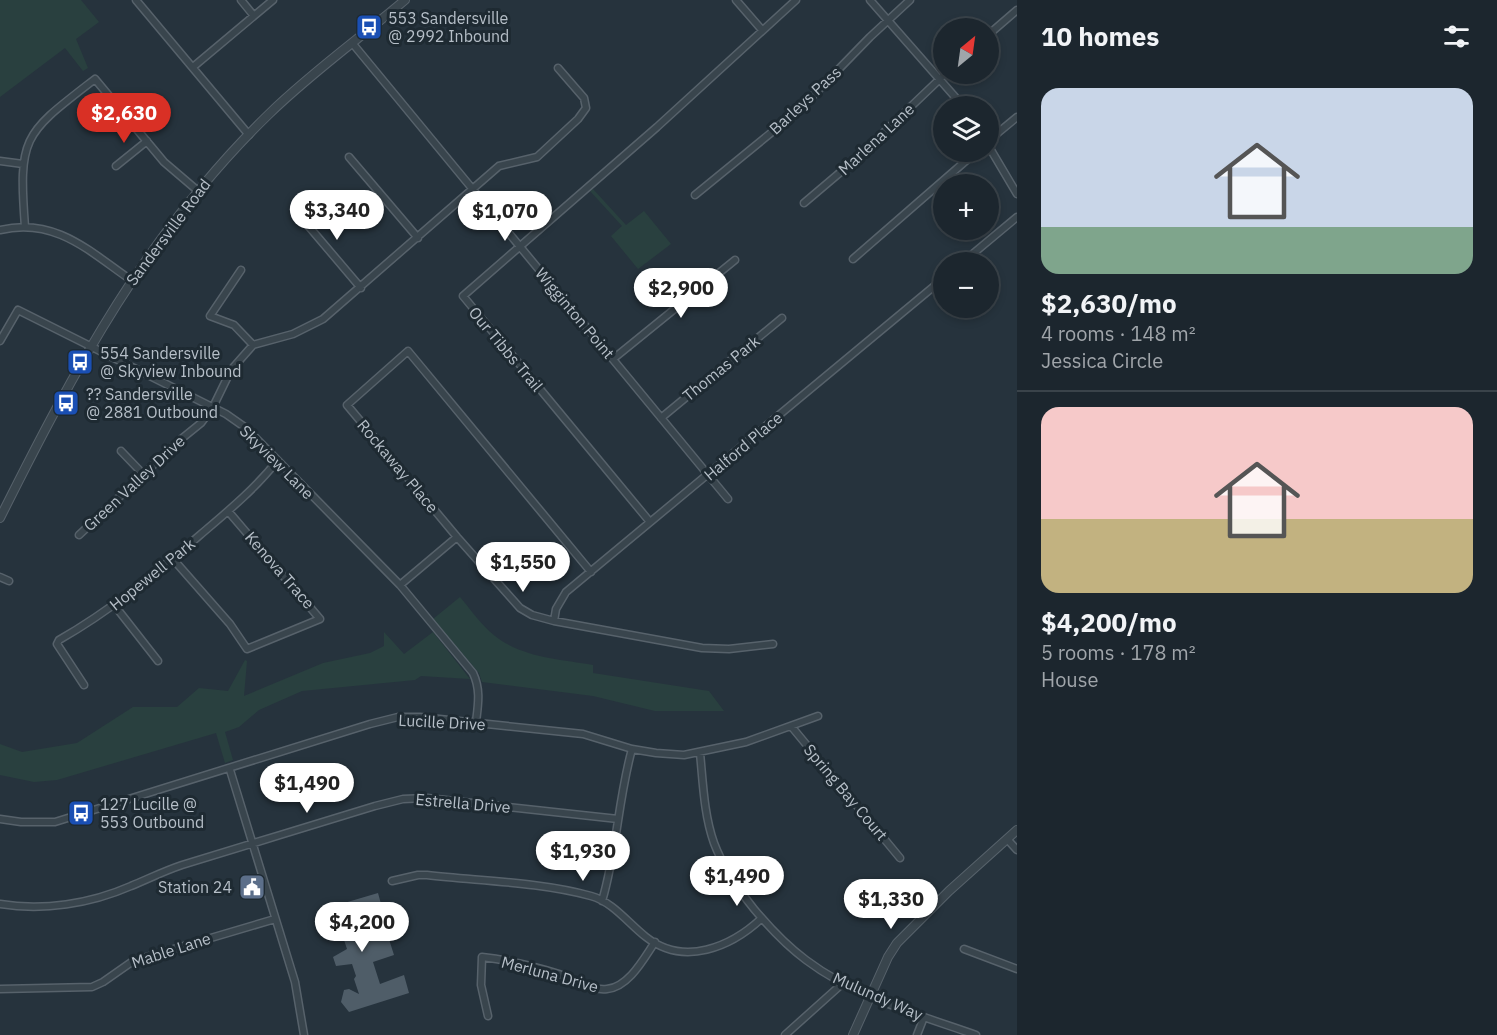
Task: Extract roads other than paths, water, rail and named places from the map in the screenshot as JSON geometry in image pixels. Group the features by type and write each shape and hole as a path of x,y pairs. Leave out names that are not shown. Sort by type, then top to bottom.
{"street":[{"path":"136,0 249,135"},
{"path":"241,0 254,16"},
{"path":"193,67 273,0"},
{"name":"Sandersville Road","path":"0,518 43,431 131,280 159,239 198,191 278,106 405,0"},
{"path":"736,0 762,30"},
{"name":"Our Tibbs Trail","path":"650,522 463,296 657,127 796,0"},
{"path":"870,0 933,66"},
{"name":"Barleys Pass","path":"695,195 799,110 888,19 910,0"},
{"path":"999,26 1017,10"},
{"name":"Wigginton Point","path":"352,44 728,499"},
{"path":"241,270 210,316 234,325 253,345 293,334 316,323 361,288 499,166 537,157 578,119 586,108 584,98 558,68"},
{"path":"25,227 23,164 28,142 39,124 95,79 164,162 198,191"},
{"name":"Marlena Lane","path":"804,203 856,159 935,84"},
{"path":"999,133 1017,117"},
{"path":"116,166 147,141"},
{"path":"349,157 418,238"},
{"path":"0,161 23,164"},
{"path":"853,259 965,162"},
{"path":"999,162 1017,194"},
{"path":"294,209 361,288"},
{"path":"975,252 1017,217"},
{"path":"0,230 25,227 45,228 63,235 131,280"},
{"path":"613,359 735,260"},
{"name":"Halford Place","path":"554,621 559,601 566,592 933,287"},
{"name":"Skyview Lane","path":"0,341 18,310 213,407 246,428 400,585 473,673 479,694 476,722"},
{"name":"Thomas Park","path":"661,418 782,318"},
{"name":"Green Valley Drive","path":"79,535 201,423 213,407 231,370 253,345"},
{"name":"Rockaway Place","path":"591,572 408,351 347,405 457,537 520,608 532,615 702,648 729,649 773,644"},
{"path":"121,451 144,475"},
{"name":"Hopewell Park","path":"84,685 57,644 115,606 173,559 228,511 277,461"},
{"name":"Kenova Trace","path":"173,559 230,624 247,649 320,619 228,511"},
{"path":"400,585 457,537"},
{"path":"0,577 9,581"},
{"path":"115,606 158,661"},
{"name":"Lucille Drive","path":"0,819 21,822 55,822 398,717 476,722 583,734 632,749 656,753 700,753 746,742 818,716"},
{"name":"Spring Bay Court","path":"791,726 900,858"},
{"path":"602,901 611,867 632,749"},
{"name":"Mulundy Way","path":"700,753 708,817 714,842 741,893 762,918 806,961 843,983 870,996 976,1035"},
{"path":"230,770 295,982 304,1035"},
{"name":"Estrella Drive","path":"0,904 41,907 88,900 130,887 165,871 254,843 375,806 415,798 618,819"},
{"path":"853,1035 888,957 904,935 1017,830"},
{"path":"1007,839 1017,850"},
{"path":"392,881 427,875 571,891 613,907 648,939 687,951 706,951 737,939 762,918"},
{"name":"Mable Lane","path":"0,989 92,987 104,982 133,961 275,919"},
{"name":"Merluna Drive","path":"488,1016 481,984 482,957 541,969 586,986 608,989 621,983 635,971 656,942"},
{"path":"964,949 1017,969"},
{"path":"785,1035 843,983"},
{"path":"917,1035 924,1017"}],"place":[{"name":"553 Sandersville @ 2992 Inbound","path":"369,27"},
{"name":"554 Sandersville @ Skyview Inbound","path":"80,362"},
{"name":"?? Sandersville @ 2881 Outbound","path":"66,403"},
{"name":"127 Lucille @ 553 Outbound","path":"81,813"},
{"name":"Station 24","path":"252,887"}]}
